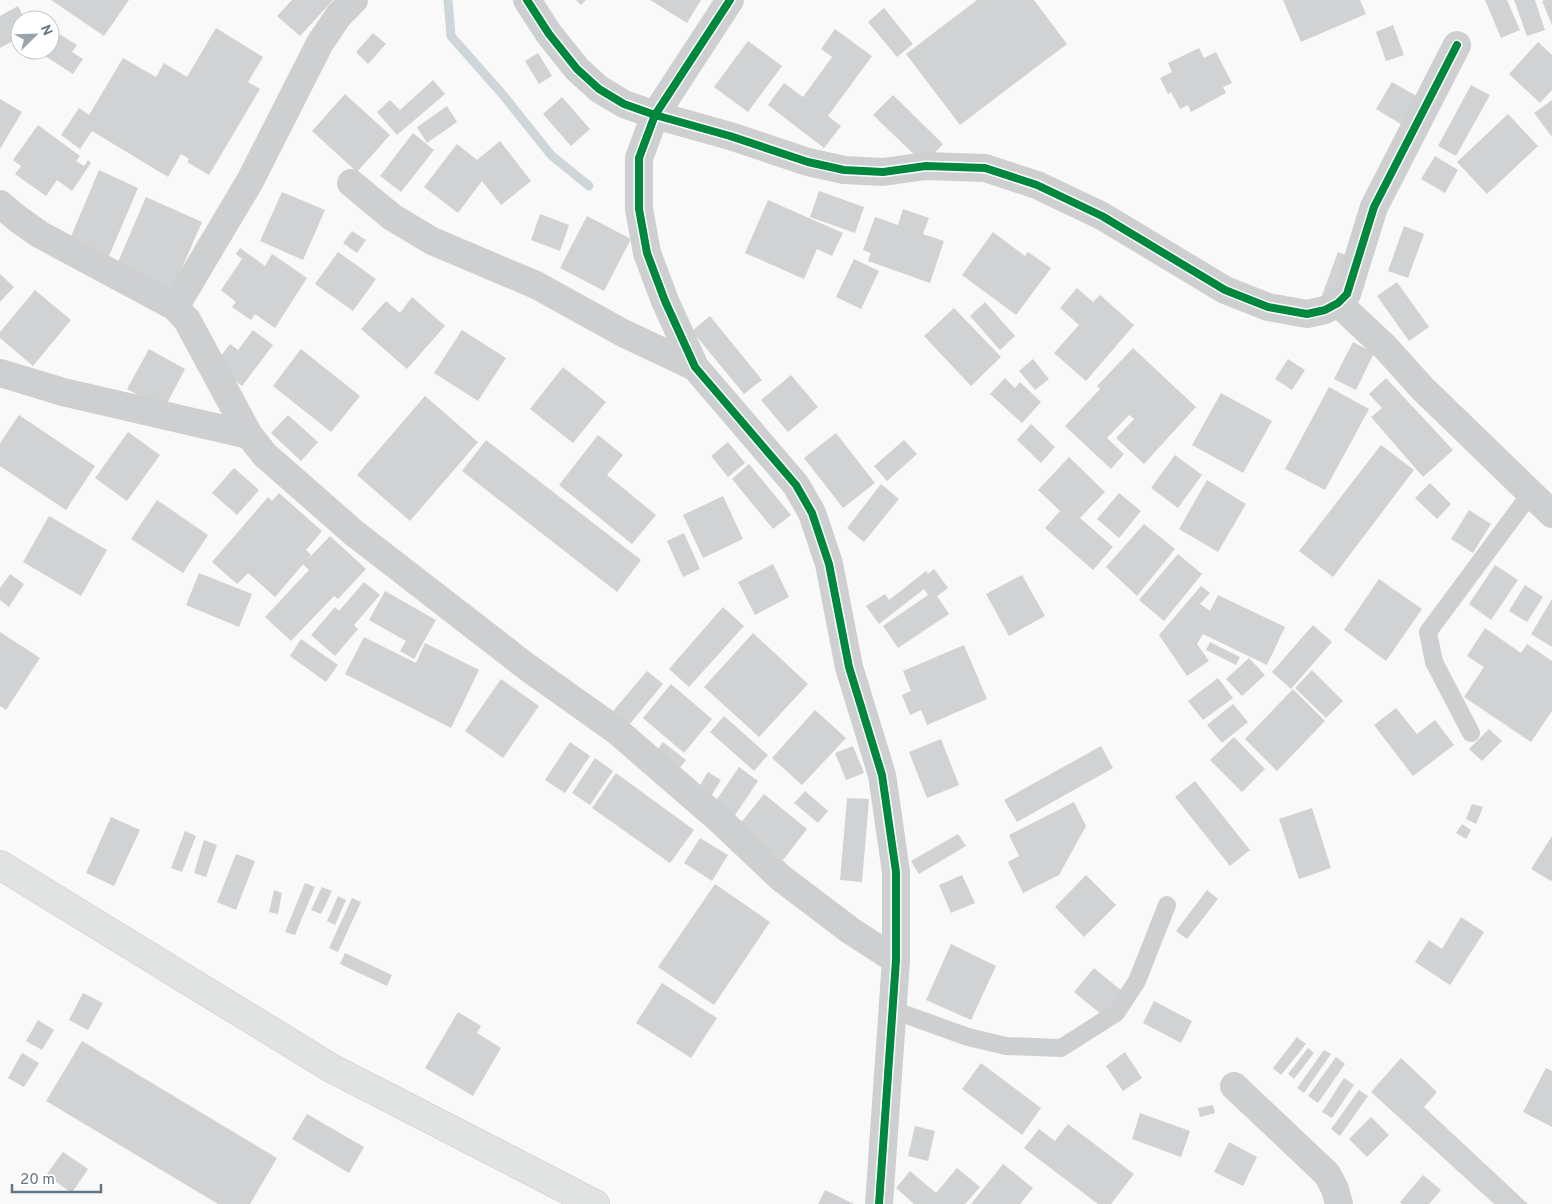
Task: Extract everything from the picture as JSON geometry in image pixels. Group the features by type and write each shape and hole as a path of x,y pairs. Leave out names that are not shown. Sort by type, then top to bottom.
{"street":[{"path":"175,307 250,181 320,43 339,16 354,0"},
{"path":"527,0 549,34 578,69 599,89 624,104 808,162 844,170 883,172 926,166 985,168 1037,185 1102,216 1225,290 1268,307 1307,314 1325,310 1338,303 1347,294 1374,207 1457,45"},
{"path":"730,0 655,115 639,158 639,210 647,252 659,285 695,367 796,485 812,513 830,564 849,667 882,775 896,872 896,960 879,1204"},
{"path":"351,183 392,217 432,241 536,285 624,333 695,367"},
{"path":"0,204 18,220 39,234 175,307 187,320 249,435 265,455 354,533 527,667 617,731 716,817 781,878 851,932 896,960"},
{"path":"1338,303 1386,348 1422,388 1552,514"},
{"path":"0,373 63,392 249,435"},
{"path":"0,865 331,1068 595,1204"},
{"path":"1234,1086 1327,1174 1335,1189 1339,1204"}],"lane":[{"path":"1470,733 1434,662 1428,632 1531,493"},
{"path":"893,1010 968,1037 1006,1046 1062,1048 1116,1013 1137,981 1167,905"}],"building":[{"path":"51,0 129,0 104,36"},
{"path":"292,0 333,0 300,36 277,16"},
{"path":"576,0 586,0 581,5"},
{"path":"650,0 701,0 687,23"},
{"path":"977,0 1034,0 1067,44 960,125 906,54"},
{"path":"1283,0 1360,0 1366,14 1301,42"},
{"path":"1485,0 1507,0 1520,30 1501,38"},
{"path":"1514,0 1535,0 1545,30 1527,36"},
{"path":"1552,0 1552,25 1542,1"},
{"path":"18,6 20,10 11,10"},
{"path":"884,8 913,44 897,57 868,22"},
{"path":"10,10 10,42 0,48 0,16"},
{"path":"1393,25 1404,55 1386,61 1376,32"},
{"path":"216,28 263,57 248,82 260,89 209,175 187,162 189,159 181,154 168,177 92,131 80,149 61,135 79,108 89,115 123,58 156,77 164,63 187,77"},
{"path":"835,29 872,56 828,116 841,126 824,148 768,105 784,83 803,97 832,57 821,49"},
{"path":"373,33 386,44 368,64 356,52"},
{"path":"60,34 77,45 72,52 83,59 73,74 51,60 60,60"},
{"path":"748,41 782,66 748,112 714,87"},
{"path":"1538,42 1552,55 1552,90 1540,103 1509,74"},
{"path":"1199,48 1204,58 1216,52 1232,83 1223,87 1226,93 1191,112 1188,105 1180,109 1171,92 1168,94 1160,78 1172,72 1168,63"},
{"path":"538,53 552,76 539,84 525,61"},
{"path":"433,80 445,94 397,135 377,112 390,100 400,110"},
{"path":"1392,82 1420,98 1404,126 1376,109"},
{"path":"1471,85 1490,95 1456,156 1438,146"},
{"path":"345,94 390,135 357,172 312,131"},
{"path":"893,95 943,144 924,164 873,115"},
{"path":"562,97 590,129 571,146 543,114"},
{"path":"0,99 22,112 0,149"},
{"path":"1552,100 1552,137 1534,113"},
{"path":"447,106 457,122 427,143 417,127"},
{"path":"1508,114 1538,146 1487,194 1457,162"},
{"path":"38,125 80,156 76,161 84,166 88,160 91,163 72,191 57,180 46,196 15,174 21,166 13,160"},
{"path":"413,133 434,150 401,192 380,176"},
{"path":"500,141 531,181 501,205 482,181 458,213 424,187 457,144 477,160"},
{"path":"1435,156 1458,170 1445,193 1421,179"},
{"path":"99,170 138,188 106,263 67,246"},
{"path":"819,191 864,207 855,233 810,217"},
{"path":"282,192 325,210 303,260 260,241"},
{"path":"146,197 202,222 171,293 115,269"},
{"path":"768,200 843,233 832,256 817,249 804,279 745,253"},
{"path":"903,209 929,218 923,234 944,241 930,283 868,261 871,253 863,250 875,217 898,225"},
{"path":"540,214 569,225 560,251 531,240"},
{"path":"587,216 631,239 604,291 560,268"},
{"path":"1404,226 1424,234 1408,278 1388,271"},
{"path":"352,231 366,240 357,253 343,243"},
{"path":"993,232 1025,256 1028,252 1051,268 1016,315 962,275"},
{"path":"240,248 265,266 272,254 307,278 275,328 255,314 251,320 232,307 236,302 221,290 242,259 236,254"},
{"path":"338,252 376,279 353,311 315,284"},
{"path":"1338,252 1350,257 1334,303 1321,298"},
{"path":"854,259 879,271 861,309 836,297"},
{"path":"0,274 14,287 0,302"},
{"path":"1397,282 1429,327 1409,341 1377,296"},
{"path":"1077,288 1093,302 1100,295 1134,325 1086,381 1054,353 1079,325 1060,308"},
{"path":"35,290 71,320 33,366 0,338 0,332"},
{"path":"412,297 445,326 407,369 361,329 386,301 400,313"},
{"path":"985,302 1015,336 1000,350 970,316"},
{"path":"954,308 1001,357 971,386 924,336"},
{"path":"710,316 762,380 744,394 692,331"},
{"path":"253,330 273,345 242,386 214,365 230,344 238,350"},
{"path":"462,330 506,358 478,401 434,373"},
{"path":"1353,342 1374,353 1356,390 1334,379"},
{"path":"1133,348 1196,407 1144,464 1116,438 1134,419 1129,415 1107,438 1124,454 1111,469 1065,426 1100,389 1097,386"},
{"path":"149,349 185,369 164,409 127,389"},
{"path":"301,349 360,396 331,432 273,386"},
{"path":"1033,359 1049,379 1035,390 1019,371"},
{"path":"1288,359 1305,370 1292,390 1275,379"},
{"path":"563,367 606,402 573,443 530,409"},
{"path":"791,375 818,407 788,432 761,400"},
{"path":"1005,378 1015,388 1020,382 1041,402 1022,423 990,394"},
{"path":"1386,378 1453,450 1423,477 1371,417 1382,408 1369,394"},
{"path":"1329,387 1369,409 1325,490 1285,469"},
{"path":"1221,393 1272,421 1243,473 1192,445"},
{"path":"425,396 478,442 410,521 357,475"},
{"path":"19,415 95,466 66,510 0,466 0,443"},
{"path":"288,415 318,442 301,461 271,433"},
{"path":"1031,424 1055,447 1041,463 1017,440"},
{"path":"128,432 160,455 127,501 95,478"},
{"path":"836,433 875,483 843,508 804,458"},
{"path":"598,435 623,455 607,475 656,515 632,544 559,485"},
{"path":"486,440 641,560 617,592 462,471"},
{"path":"904,440 917,454 887,481 874,466"},
{"path":"728,442 745,463 728,477 711,456"},
{"path":"1381,445 1414,470 1333,577 1299,551"},
{"path":"1175,455 1202,475 1178,508 1151,488"},
{"path":"1069,457 1105,492 1080,518 1113,547 1093,570 1045,528 1060,511 1038,490"},
{"path":"749,464 791,515 773,529 732,479"},
{"path":"234,468 259,490 237,515 212,493"},
{"path":"1207,480 1246,504 1218,552 1179,529"},
{"path":"1430,483 1451,504 1437,519 1415,498"},
{"path":"881,484 899,499 864,542 847,528"},
{"path":"279,493 322,531 306,550 311,555 275,597 248,573 237,584 212,562 268,497 272,501"},
{"path":"1119,493 1141,511 1119,538 1097,519"},
{"path":"723,496 743,539 703,558 683,515"},
{"path":"157,500 208,535 183,573 131,539"},
{"path":"1469,510 1491,524 1473,553 1451,539"},
{"path":"49,516 107,550 81,596 23,562"},
{"path":"1144,524 1175,549 1137,596 1106,567"},
{"path":"684,533 700,569 683,577 667,541"},
{"path":"330,536 366,569 338,599 334,596 291,641 265,617 309,570 303,564"},
{"path":"1178,554 1202,574 1164,621 1139,600"},
{"path":"773,564 789,597 755,615 738,582"},
{"path":"1495,565 1518,580 1491,620 1469,604"},
{"path":"934,569 948,588 937,596 949,614 898,648 883,626 928,595 924,589 879,624 866,606 885,594 889,600 926,571 928,574"},
{"path":"199,573 252,594 239,627 186,605"},
{"path":"10,574 24,584 9,607 0,600 0,588"},
{"path":"1022,575 1045,616 1009,636 986,594"},
{"path":"1379,579 1422,609 1386,661 1344,630"},
{"path":"364,582 380,595 354,625 358,629 335,656 311,635 335,607 339,611"},
{"path":"1525,585 1543,597 1527,622 1509,611"},
{"path":"1201,586 1210,593 1200,604 1210,611 1218,595 1285,627 1267,665 1203,634 1197,644 1209,661 1187,676 1159,635"},
{"path":"385,591 436,620 414,659 400,651 406,641 369,620"},
{"path":"1552,599 1552,647 1531,634"},
{"path":"723,607 744,626 689,687 669,669"},
{"path":"1313,625 1332,642 1291,689 1272,672"},
{"path":"1485,628 1521,653 1527,644 1552,661 1552,711 1531,742 1464,697 1484,667 1467,656"},
{"path":"0,632 40,658 6,710 0,706"},
{"path":"753,633 808,684 759,737 704,687"},
{"path":"364,637 416,663 425,643 479,670 451,728 345,674"},
{"path":"301,639 338,665 326,682 290,656"},
{"path":"1210,642 1240,657 1236,665 1206,650"},
{"path":"964,645 987,699 927,725 921,710 910,715 902,695 911,691 903,671"},
{"path":"1249,658 1265,675 1242,696 1226,679"},
{"path":"1312,670 1343,701 1326,718 1295,688"},
{"path":"647,671 663,684 624,731 608,717"},
{"path":"1218,678 1233,698 1203,720 1188,701"},
{"path":"501,679 539,706 503,758 465,731"},
{"path":"671,684 712,719 684,753 643,718"},
{"path":"1293,689 1325,721 1277,771 1245,739"},
{"path":"1233,704 1248,722 1222,743 1207,725"},
{"path":"1396,708 1417,734 1435,720 1454,745 1413,776 1374,725"},
{"path":"815,710 846,738 802,785 772,758"},
{"path":"724,716 768,755 754,771 710,732"},
{"path":"1489,729 1502,741 1482,761 1469,749"},
{"path":"1234,737 1265,769 1242,792 1210,760"},
{"path":"941,739 959,785 927,798 909,752"},
{"path":"570,742 590,756 565,793 545,780"},
{"path":"663,742 686,760 676,773 653,756"},
{"path":"853,746 864,773 846,780 835,753"},
{"path":"1101,746 1113,768 1017,822 1004,800"},
{"path":"595,758 613,771 590,805 572,793"},
{"path":"739,767 758,781 731,821 711,808"},
{"path":"708,772 721,780 707,803 694,795"},
{"path":"616,773 694,830 670,863 592,808"},
{"path":"1195,781 1250,850 1230,866 1175,797"},
{"path":"805,791 828,811 818,823 794,803"},
{"path":"764,794 807,829 783,860 739,825"},
{"path":"847,798 869,799 862,882 840,880"},
{"path":"1074,802 1086,826 1059,875 1023,893 1008,862 1019,856 1009,835"},
{"path":"1472,804 1483,807 1476,824 1466,819"},
{"path":"1312,808 1331,868 1299,879 1279,819"},
{"path":"111,817 140,830 114,886 86,873"},
{"path":"1462,824 1471,830 1466,839 1456,833"},
{"path":"185,831 196,836 182,872 171,868"},
{"path":"958,834 966,846 919,874 911,861"},
{"path":"1552,836 1552,880 1551,881 1531,869"},
{"path":"700,838 728,855 712,881 684,863"},
{"path":"204,840 217,845 206,877 194,873"},
{"path":"236,854 255,861 236,910 217,902"},
{"path":"962,875 975,903 951,913 939,885"},
{"path":"1086,875 1116,905 1084,937 1055,907"},
{"path":"305,883 315,887 295,935 285,932"},
{"path":"715,884 770,922 714,1005 658,967"},
{"path":"322,887 332,891 321,914 311,910"},
{"path":"274,890 282,893 278,914 269,912"},
{"path":"1207,890 1218,899 1187,939 1176,931"},
{"path":"338,896 346,900 335,925 327,921"},
{"path":"352,898 361,902 338,952 329,948"},
{"path":"1461,917 1484,932 1450,985 1415,962 1429,940 1442,949"},
{"path":"951,944 996,966 971,1020 926,1000"},
{"path":"345,953 392,975 387,986 340,964"},
{"path":"1094,968 1122,991 1102,1015 1074,992"},
{"path":"662,983 717,1018 691,1058 636,1023"},
{"path":"83,993 103,1003 88,1030 69,1020"},
{"path":"1154,1001 1192,1021 1181,1043 1143,1023"},
{"path":"458,1012 481,1026 477,1033 501,1048 473,1096 425,1068"},
{"path":"38,1020 54,1030 42,1050 26,1041"},
{"path":"1297,1037 1306,1044 1281,1075 1273,1068"},
{"path":"82,1041 277,1158 250,1204 218,1204 46,1101"},
{"path":"1308,1048 1314,1053 1294,1079 1288,1074"},
{"path":"1324,1050 1331,1054 1304,1093 1297,1088"},
{"path":"1125,1052 1142,1078 1123,1091 1106,1066"},
{"path":"22,1053 39,1063 24,1087 8,1078"},
{"path":"1336,1057 1345,1064 1318,1103 1308,1096"},
{"path":"1401,1058 1437,1092 1424,1107 1528,1204 1494,1204 1371,1092"},
{"path":"981,1063 1041,1108 1022,1135 962,1089"},
{"path":"1546,1068 1552,1071 1552,1127 1523,1112"},
{"path":"1344,1078 1354,1085 1332,1118 1322,1112"},
{"path":"1359,1090 1368,1096 1340,1136 1331,1129"},
{"path":"1213,1105 1215,1113 1200,1117 1198,1108"},
{"path":"1140,1113 1190,1131 1181,1157 1132,1139"},
{"path":"307,1114 364,1147 349,1173 292,1139"},
{"path":"1371,1117 1389,1135 1367,1157 1349,1139"},
{"path":"1068,1124 1134,1174 1111,1204 1098,1204 1024,1148 1039,1129 1055,1141"},
{"path":"915,1126 935,1131 928,1161 908,1156"},
{"path":"1229,1142 1257,1157 1243,1186 1214,1172"},
{"path":"63,1152 88,1169 72,1193 46,1175"},
{"path":"1003,1164 1033,1188 1020,1204 971,1204"},
{"path":"957,1168 980,1187 965,1204 914,1204 896,1188 910,1171 936,1193"},
{"path":"1423,1175 1441,1190 1429,1204 1402,1204 1400,1202"},
{"path":"825,1190 854,1204 818,1204"}],"waterway":[{"path":"448,0 451,36 503,95 551,155 589,186"}],"cycle path":[{"path":"527,0 549,34 577,69 599,89 624,104 808,162 844,170 883,172 926,166 985,168 1037,185 1102,216 1225,290 1268,307 1307,314 1325,310 1338,303 1347,294 1374,207 1457,45"},
{"path":"730,0 655,115 639,158 639,209 647,253 665,301 695,367 796,485 812,513 829,564 849,667 882,775 896,872 896,960 879,1204"}]}
